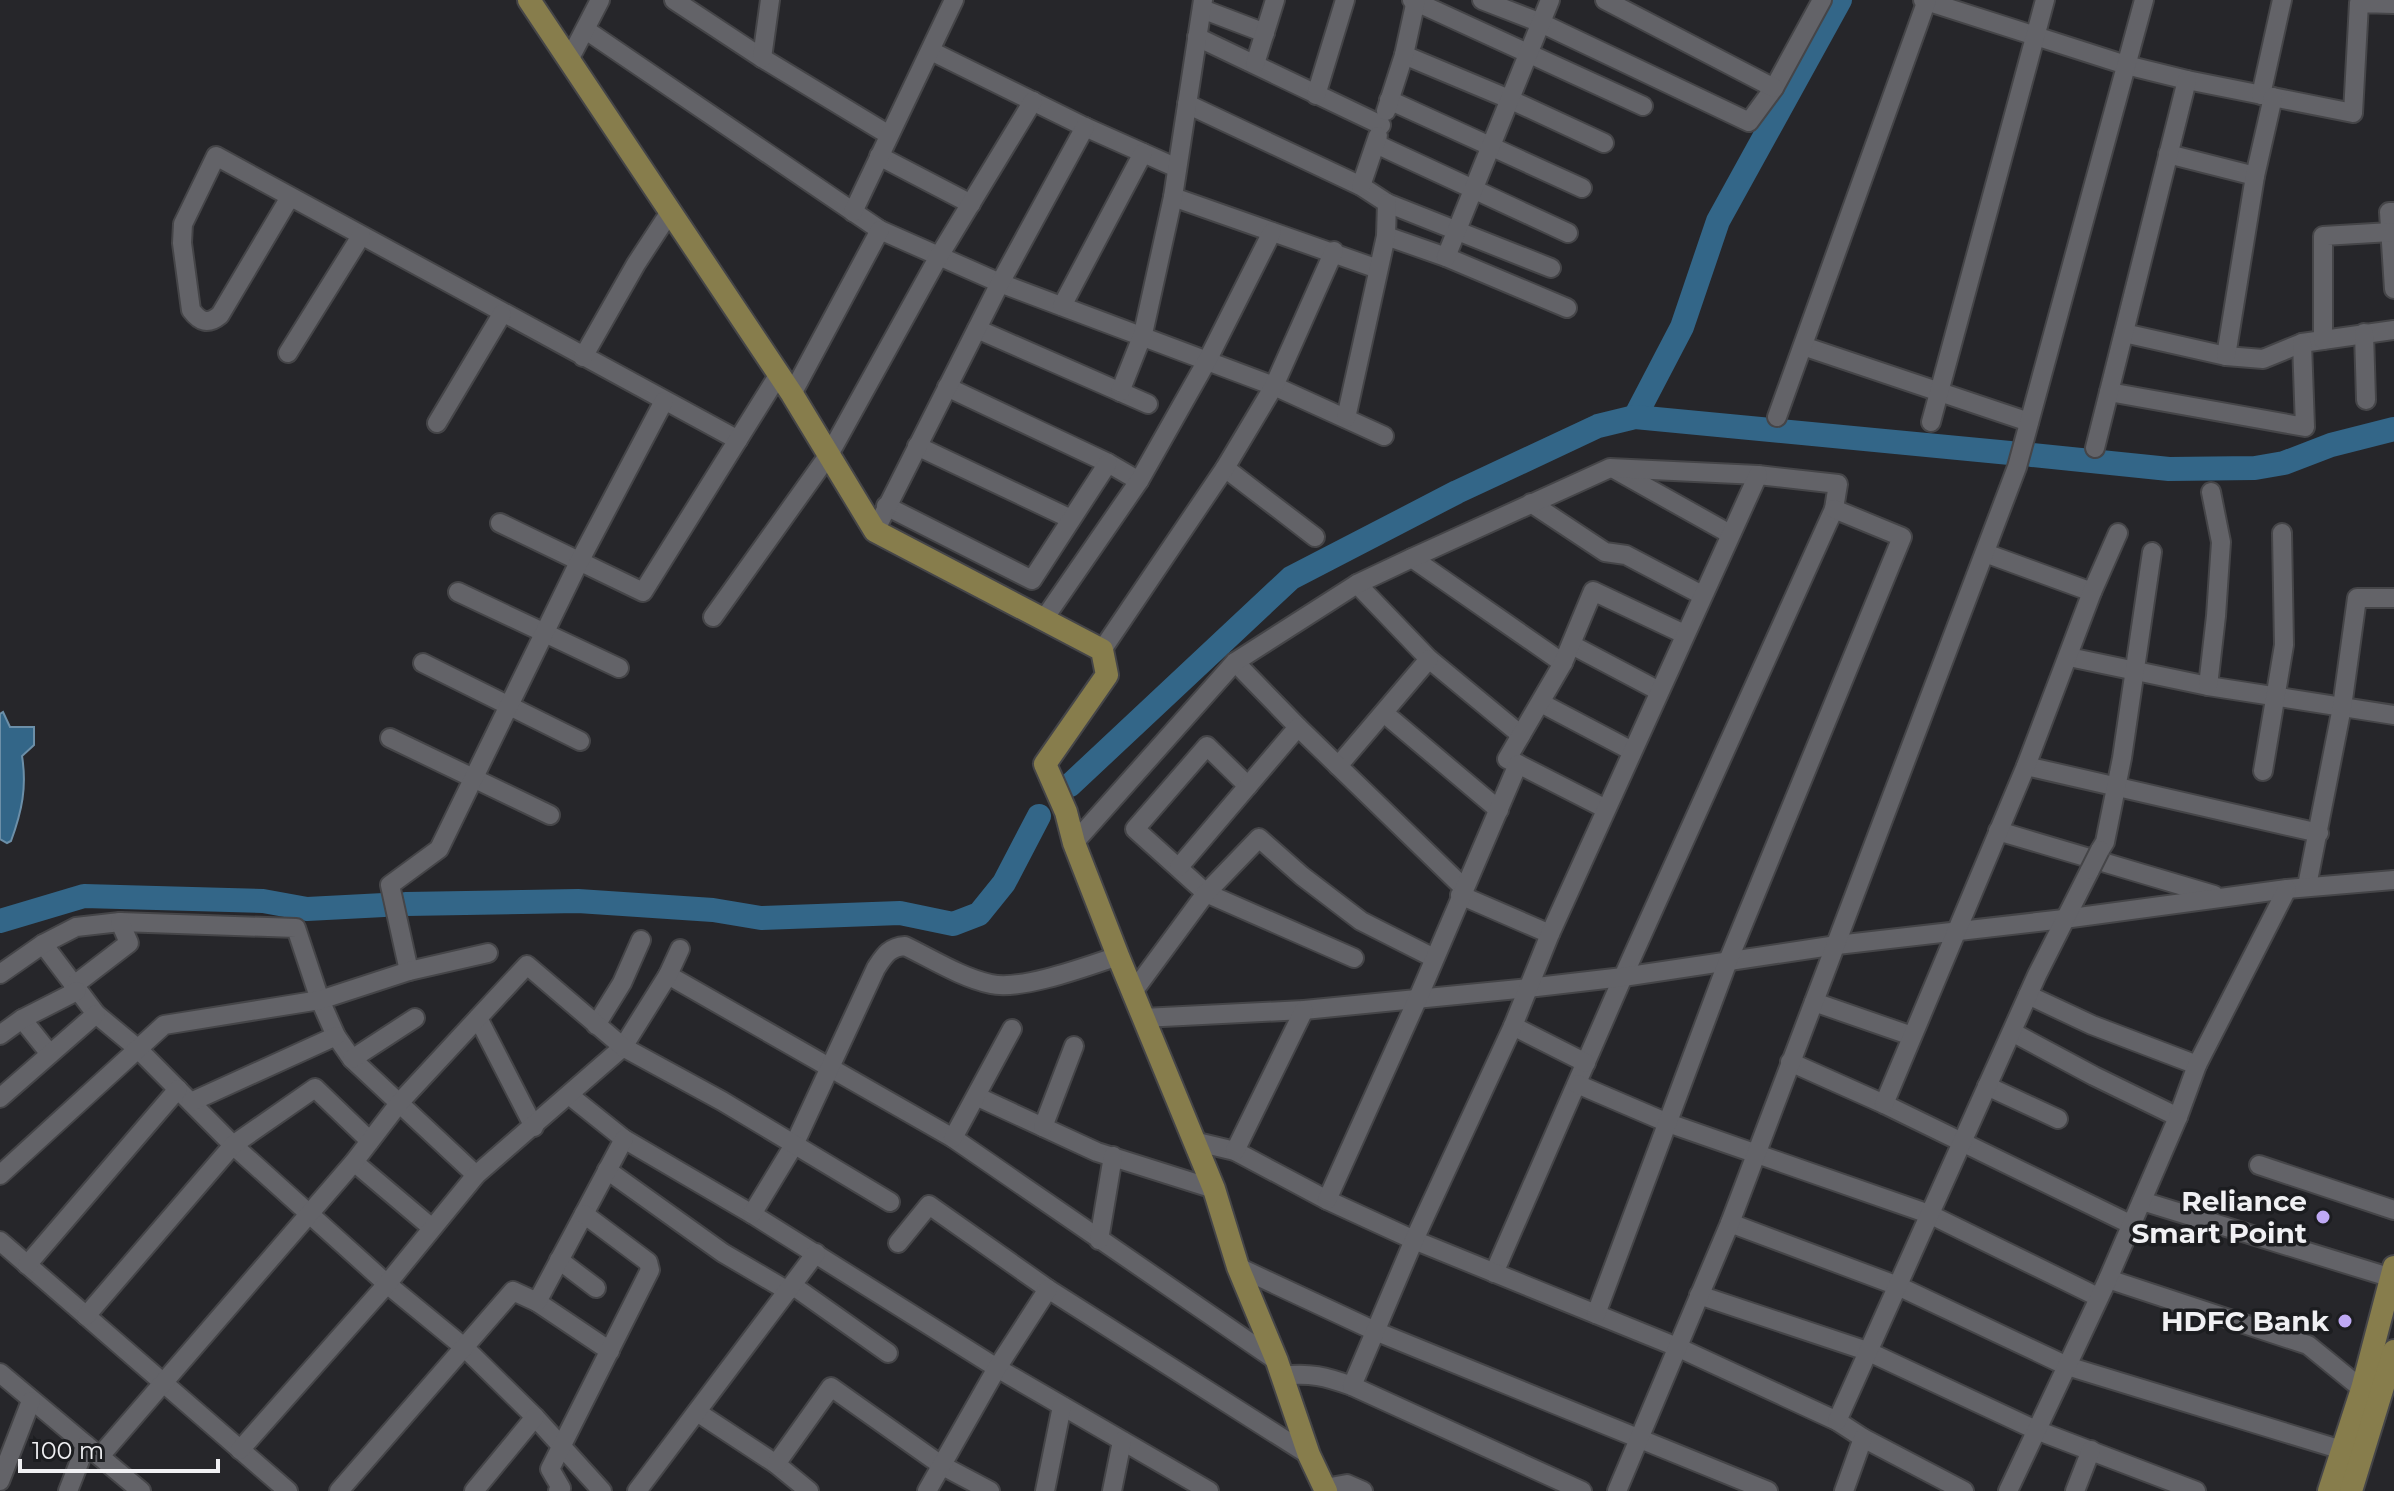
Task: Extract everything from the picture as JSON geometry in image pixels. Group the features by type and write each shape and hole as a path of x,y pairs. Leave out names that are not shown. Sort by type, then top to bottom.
{"main road":[{"path":"529,0 779,374 875,531 1102,650 1107,675 1045,764 1066,812 1074,843 1118,956 1214,1189 1238,1267 1280,1368 1309,1455 1326,1489"},
{"path":"2329,1491 2362,1389 2393,1272"},
{"path":"2351,1491 2394,1351"}],"street":[{"path":"569,60 600,0"},
{"path":"674,0 889,135"},
{"path":"762,58 770,0"},
{"path":"853,212 954,0"},
{"path":"1255,64 1275,0"},
{"path":"1316,95 1345,0"},
{"path":"1361,186 1404,55 1414,0 1643,106"},
{"path":"1482,0 1541,23 1749,122 1774,88 1822,0"},
{"path":"1446,257 1550,0"},
{"path":"1605,0 1774,88"},
{"path":"1931,422 2045,0"},
{"path":"1617,1491 1730,1223 2017,467 2144,0"},
{"path":"2226,356 2282,0"},
{"path":"1777,417 1925,1 2126,65 2353,113 2359,3 2394,4"},
{"path":"1120,392 1143,334 1173,197 1202,4 1265,33"},
{"path":"586,30 880,230 1000,283 1208,359 1384,436"},
{"path":"1197,37 1381,125"},
{"path":"931,51 1085,127 1177,168"},
{"path":"1404,55 1604,143"},
{"path":"2095,448 2187,80"},
{"path":"1389,100 1582,188"},
{"path":"713,617 830,453 939,256 1033,101"},
{"path":"1187,104 1361,186 1387,203 1551,268"},
{"path":"875,531 1000,283 1085,127"},
{"path":"1376,144 1568,233"},
{"path":"1062,306 1143,153"},
{"path":"2168,154 2255,176"},
{"path":"290,197 220,315 213,321 205,322 197,318 191,310 182,232 187,214 216,156 738,440"},
{"path":"879,156 971,204"},
{"path":"1173,197 1334,251 1378,269"},
{"path":"1346,418 1386,236 1387,203"},
{"path":"583,357 636,264 670,212"},
{"path":"2394,212 2389,212 2394,289"},
{"path":"792,394 880,230"},
{"path":"1044,619 1139,481 1208,359 1272,232"},
{"path":"2323,340 2323,236 2391,232"},
{"path":"288,353 361,236"},
{"path":"1386,236 1446,257 1567,308"},
{"path":"1102,650 1225,468 1274,386 1334,251"},
{"path":"437,423 502,314"},
{"path":"977,329 1148,404"},
{"path":"2124,333 2226,356 2263,359 2302,343 2394,330"},
{"path":"2364,333 2366,400"},
{"path":"2109,392 2305,427 2302,343"},
{"path":"1803,346 2029,422"},
{"path":"500,523 643,592 779,374"},
{"path":"947,387 1108,463 1139,481"},
{"path":"409,971 390,885 439,849 579,562 664,401"},
{"path":"917,446 1071,519"},
{"path":"886,506 1032,580 1108,463"},
{"path":"1225,468 1315,537"},
{"path":"1610,468 1730,534"},
{"path":"1074,843 1235,662 1357,584 1412,558 1610,468 1758,475 1838,484 1834,509 1623,977 1494,1273"},
{"path":"1352,1386 1414,1240 1513,1026 1550,934 1758,475"},
{"path":"2208,686 2221,542 2211,492"},
{"path":"1531,503 1599,549 1626,555 1702,595"},
{"path":"1596,1314 1728,961 1902,537 1834,509"},
{"path":"1884,1104 2026,766 2092,592 2118,533"},
{"path":"2263,771 2284,645 2282,533"},
{"path":"1837,1421 2028,995 2105,842 2135,672 2152,552"},
{"path":"1985,553 2092,592"},
{"path":"1412,558 1563,663"},
{"path":"1357,584 1429,659 1521,735"},
{"path":"1606,809 1507,759 1563,663 1593,591 1684,634"},
{"path":"458,592 619,668"},
{"path":"2307,886 2342,707 2357,598 2394,598"},
{"path":"1572,645 1659,691"},
{"path":"2069,657 2208,686 2394,715"},
{"path":"1338,766 1429,659"},
{"path":"1235,662 1462,892 1550,934"},
{"path":"423,663 580,741"},
{"path":"1541,703 1632,751"},
{"path":"1384,713 1499,810"},
{"path":"1179,867 1298,727"},
{"path":"390,738 550,815"},
{"path":"1248,786 1207,746 1135,829 1206,893 1354,958"},
{"path":"1327,1200 1518,764"},
{"path":"2026,766 2319,833"},
{"path":"1998,831 2221,898"},
{"path":"1133,992 1206,893 1259,838 1361,921 1434,958"},
{"path":"1143,1018 1304,1010 1528,988 1837,945 2064,919 2307,886 2394,880"},
{"path":"2008,1491 2132,1225 2197,1065 2287,889"},
{"path":"0,1035 75,988 129,943 120,922"},
{"path":"0,974 43,944 76,927 120,922 296,928 320,1000 336,1036 352,1059 476,1175"},
{"path":"596,1025 622,983 641,940"},
{"path":"43,944 96,1014 137,1048 233,1145 309,1214 465,1348 535,1417 602,1491"},
{"path":"752,1214 794,1145 829,1065 876,968 887,952 896,946 905,946 995,985 1054,977 1118,956"},
{"path":"240,1450 387,1284 476,1175 623,1047 668,975 680,949"},
{"path":"0,1175 164,1025 320,1000 409,971 488,953"},
{"path":"68,1491 93,1450 164,1384 354,1162 400,1102 527,965 623,1047 722,1101 890,1202"},
{"path":"668,975 953,1138 1280,1368 1317,1374 1352,1386 1582,1491"},
{"path":"2028,995 2092,1025 2197,1065"},
{"path":"1814,1002 1912,1036"},
{"path":"1235,1151 1304,1010"},
{"path":"0,1098 96,1014"},
{"path":"352,1059 415,1018"},
{"path":"478,1018 534,1127"},
{"path":"22,1019 50,1054"},
{"path":"1513,1026 1586,1063"},
{"path":"953,1138 978,1097 1012,1029"},
{"path":"2012,1032 2178,1117"},
{"path":"27,1265 184,1095 336,1036"},
{"path":"1043,1127 1074,1046"},
{"path":"1790,1062 1884,1104 2132,1225"},
{"path":"1577,1084 1668,1123 1929,1214 2098,1297"},
{"path":"1987,1086 2058,1119"},
{"path":"86,1316 233,1145 315,1088 370,1141"},
{"path":"569,1095 624,1139 816,1253 997,1368 1209,1491"},
{"path":"978,1097 1113,1156 1214,1189"},
{"path":"537,1302 624,1139"},
{"path":"1193,1141 1235,1151 1327,1200 1414,1240 1677,1347 1837,1421 1964,1491"},
{"path":"1099,1240 1113,1156"},
{"path":"354,1162 432,1228"},
{"path":"2259,1165 2394,1210"},
{"path":"607,1170 723,1253 790,1288 888,1353"},
{"path":"2142,1201 2393,1272"},
{"path":"898,1243 929,1205 1048,1289 1309,1455"},
{"path":"558,1491 561,1488 550,1469 650,1270 648,1262 584,1214"},
{"path":"1730,1223 1898,1286 2067,1366 2342,1450"},
{"path":"3,1250 27,1265 288,1491"},
{"path":"641,1490 816,1253"},
{"path":"559,1260 596,1288"},
{"path":"1238,1267 1375,1331 1768,1491"},
{"path":"2108,1279 2308,1345 2362,1389"},
{"path":"927,1491 997,1368 1048,1289"},
{"path":"339,1491 513,1291 537,1302 610,1351"},
{"path":"1699,1295 1867,1351 2036,1430 2196,1491"},
{"path":"0,1373 137,1489"},
{"path":"776,1464 831,1387 941,1465 990,1491"},
{"path":"0,1481 31,1401"},
{"path":"1045,1491 1062,1406"},
{"path":"697,1412 776,1464 809,1491"},
{"path":"474,1491 535,1417"},
{"path":"1844,1491 1863,1438"},
{"path":"1112,1491 1122,1441"},
{"path":"2075,1491 2091,1450"},
{"path":"1326,1489 1347,1484 1363,1491"}],"water":[{"path":"3,712 10,727 34,727 34,745 22,756 24,789 21,809 11,841 7,843 0,839 0,714"}],"waterway":[{"path":"1635,417 1682,327 1718,221 1840,0"},
{"path":"1070,785 1291,578 1457,492 1598,426 1635,417 2010,453"},
{"path":"2032,455 2169,469 2255,468 2284,463 2331,445 2394,429"},
{"path":"406,904 578,901 713,910 761,918 900,913 953,924 979,914 1004,883 1039,816"},
{"path":"0,921 84,896 263,901 307,909 384,905"}],"place":[{"name":"Reliance Smart Point","path":"2323,1217"},
{"name":"HDFC Bank","path":"2345,1321"}]}
